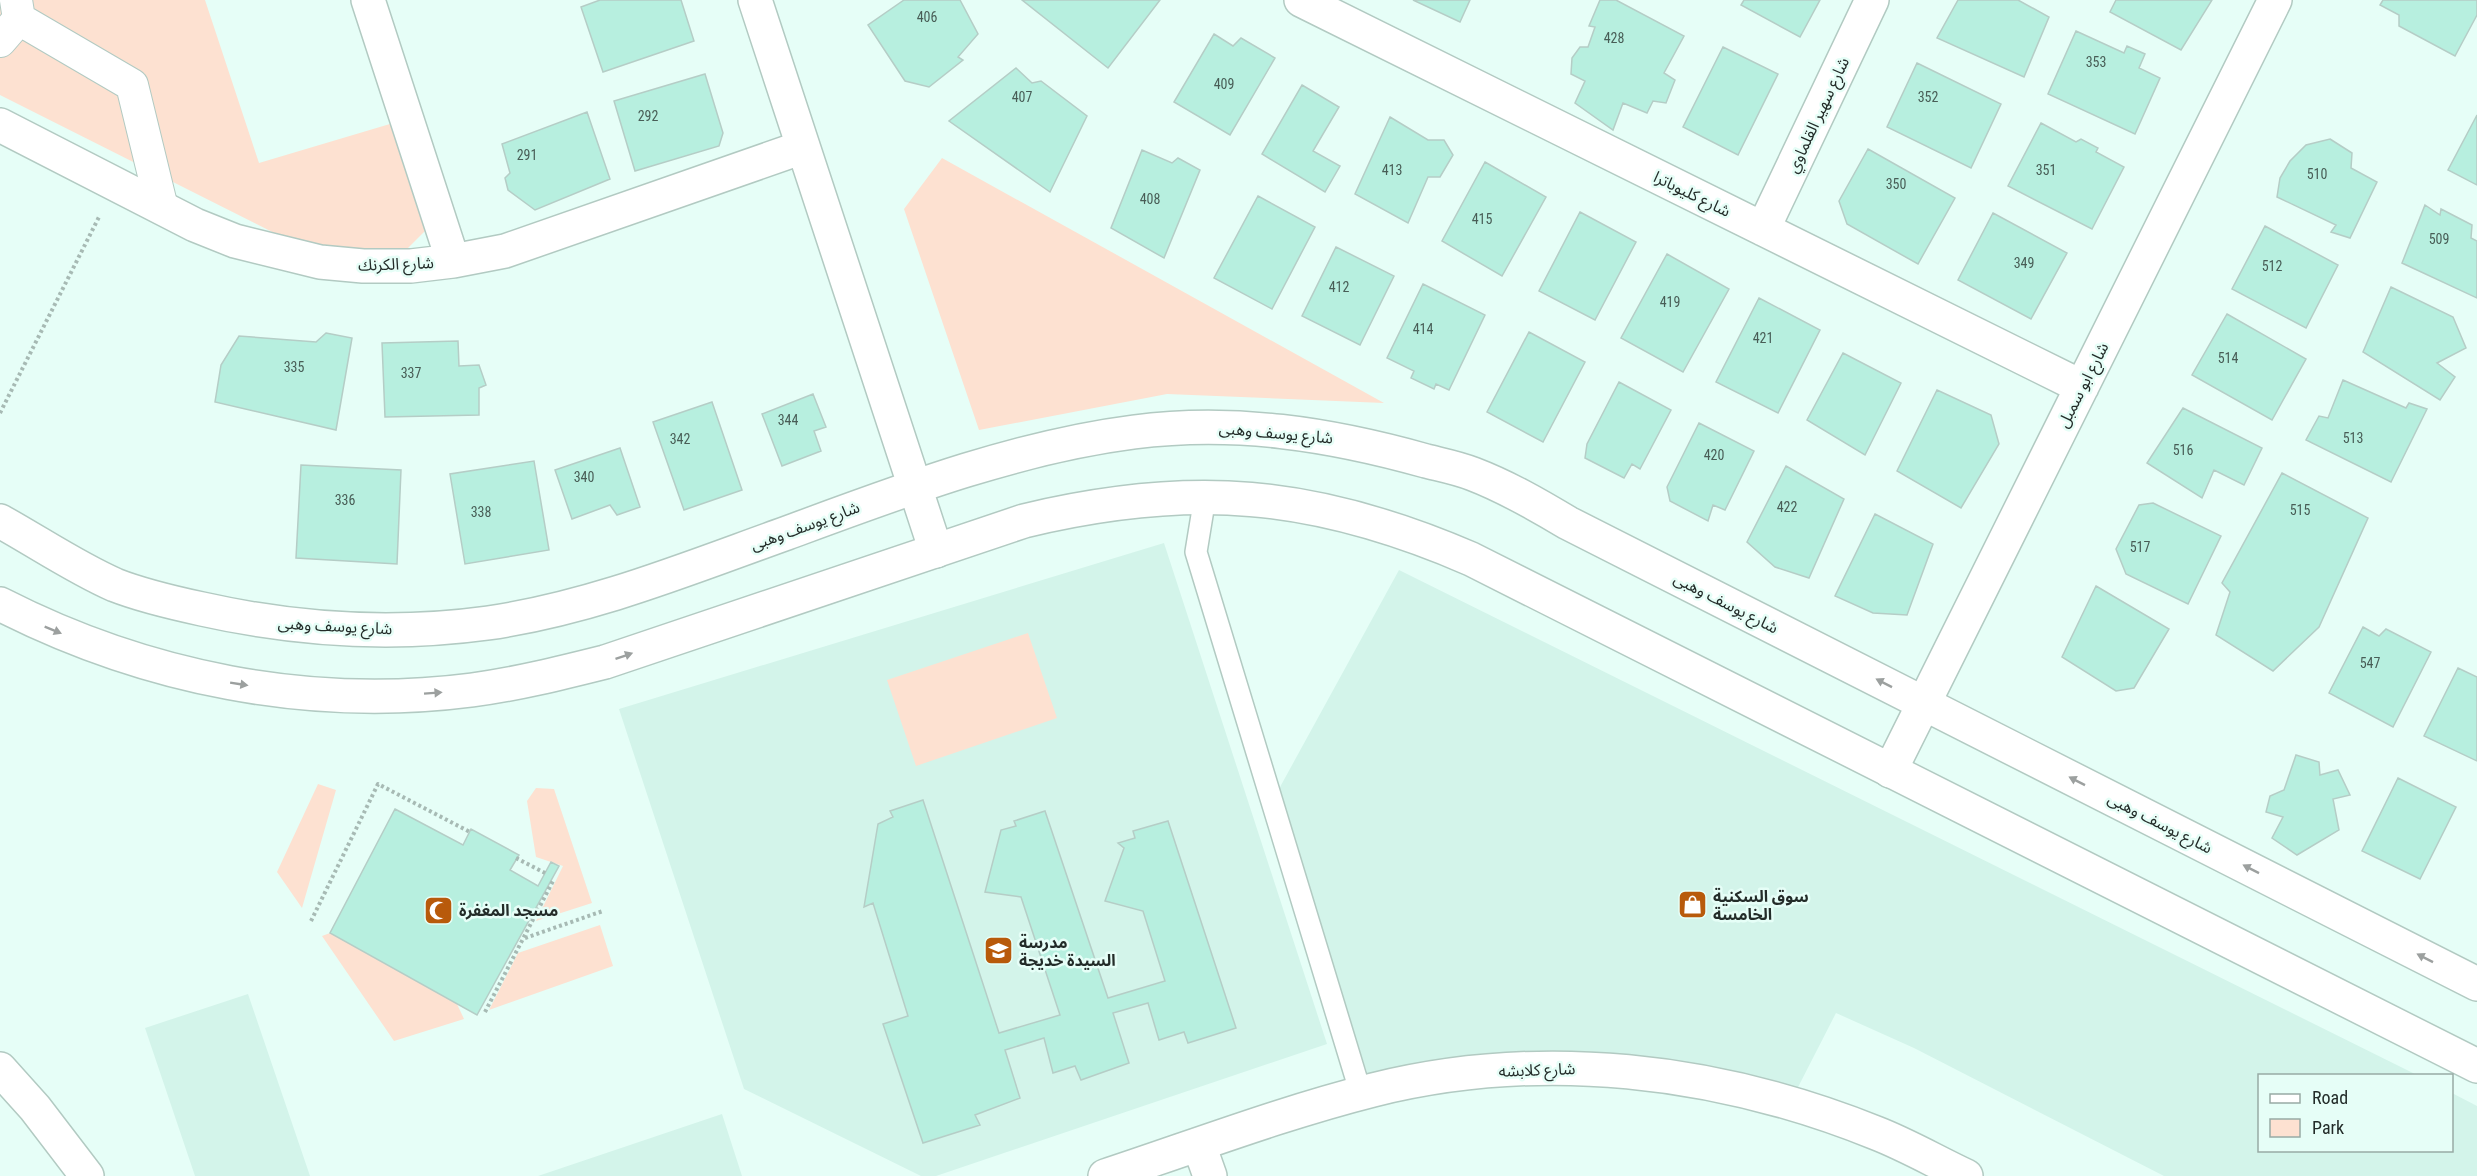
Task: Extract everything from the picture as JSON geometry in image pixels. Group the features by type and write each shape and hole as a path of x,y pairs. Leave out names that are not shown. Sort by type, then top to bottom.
{"street":[{"path":"368,0 453,261"},
{"path":"755,0 936,551"},
{"name":"شارع كليوباترا","path":"1301,0 2082,387"},
{"name":"شارع سهير القلماوي","path":"1763,229 1872,0"},
{"name":"شارع ابو سمبل","path":"1890,771 2275,0"},
{"path":"12,20 132,85 162,208"},
{"name":"شارع الكرنك","path":"0,125 162,208 235,241 320,262 401,266 453,261 505,251 803,147"},
{"name":"شارع يوسف وهبى","path":"0,521 115,584 175,603 237,617 300,626 363,630 426,629 518,617 610,596 914,486 1073,442 1134,432 1196,427 1258,428 1320,435 1373,445 1472,473 1522,495 1568,523 2477,984"},
{"path":"0,604 44,627 97,648 208,679 264,688 333,695 402,695 482,688 538,679 605,662 1024,521 1083,507 1144,499 1205,496 1266,500 1327,509 1424,538 1471,559 2477,1066"},
{"path":"0,1069 36,1108 87,1176"},
{"name":"شارع كلابشه","path":"1105,1176 1361,1094 1429,1079 1484,1072 1574,1069 1652,1074 1733,1088 1824,1113 1878,1134 1966,1176"},
{"path":"1199,1145 1209,1176"}],"lane":[{"path":"1205,496 1196,552 1361,1094"}],"path":[{"path":"0,412 115,184"},
{"path":"311,921 378,784 470,832"},
{"path":"516,858 545,873"},
{"path":"485,1012 553,881 551,880"},
{"path":"524,938 603,911"}],"shaded area":[{"name":"مدرسة السيدة خديجة","path":"1164,543 1327,1044 936,1176 921,1176 744,1089 619,709"},
{"name":"سوق السكنية الخامسة","path":"1399,570 2415,1074 2258,1074 2258,1152 2453,1152 2453,1094 2477,1106 2477,1176 2164,1176 1914,1048 1836,1013 1794,1095 1368,1075 1274,798"},
{"path":"248,994 310,1176 195,1176 145,1028"},
{"path":"722,1114 742,1176 538,1176"}],"green space":[{"path":"0,0 205,0 259,163 400,121 428,228 401,255 296,244 0,95"},
{"path":"942,158 1384,403 1167,394 979,430 904,209"},
{"path":"1028,633 1057,718 916,766 887,680"},
{"path":"318,784 336,790 302,908 277,872"},
{"path":"536,788 554,789 592,903 536,921 563,866 536,857 527,801"},
{"path":"600,925 613,966 489,1010 518,953"},
{"path":"330,933 457,1004 464,1019 394,1041 322,936"}],"building":[{"path":"600,0 681,0 694,41 603,72 581,7"},
{"path":"904,0 960,0 978,34 958,57 963,60 929,87 905,81 868,25"},
{"path":"1022,0 1160,0 1108,68"},
{"path":"1413,0 1470,0 1460,22"},
{"path":"1600,0 1616,0 1684,36 1664,73 1675,80 1666,103 1653,101 1647,113 1623,103 1613,130 1575,103 1585,81 1571,74 1572,58 1580,47 1588,47 1595,27 1589,26"},
{"path":"1744,0 1820,0 1800,37 1741,5"},
{"path":"1958,0 2018,0 2049,17 2024,77 1937,38"},
{"path":"2116,0 2212,0 2181,50 2110,12"},
{"path":"2383,0 2477,0 2477,15 2455,56 2399,26 2399,15 2380,5"},
{"path":"2076,31 2124,53 2127,46 2145,54 2139,68 2160,78 2135,134 2048,94"},
{"path":"1214,34 1233,46 1241,38 1275,58 1230,135 1174,102"},
{"path":"1723,47 1778,74 1738,155 1683,127"},
{"path":"1917,63 2001,104 1971,168 1887,127"},
{"path":"1016,68 1032,83 1041,81 1087,116 1050,192 949,121"},
{"path":"705,74 723,133 719,146 635,171 614,101"},
{"path":"1302,85 1339,107 1313,151 1340,166 1325,192 1262,154"},
{"path":"587,112 610,179 535,210 508,190 505,178 510,173 502,144"},
{"path":"2477,115 2477,185 2448,170"},
{"path":"1390,117 1428,140 1444,140 1453,155 1440,177 1428,177 1408,223 1355,194"},
{"path":"2041,123 2076,142 2081,139 2098,148 2096,152 2124,167 2092,229 2008,186"},
{"path":"2330,139 2352,153 2351,168 2377,182 2350,238 2331,232 2336,225 2277,197 2280,178 2290,161 2306,145"},
{"path":"1868,149 1955,198 1918,264 1847,224 1839,201"},
{"path":"1142,150 1172,163 1178,158 1200,170 1164,258 1111,228"},
{"path":"1485,162 1546,197 1502,276 1442,241"},
{"path":"1258,196 1315,227 1272,309 1214,278"},
{"path":"2425,205 2440,215 2441,209 2472,225 2471,238 2477,241 2477,298 2402,263"},
{"path":"1580,212 1636,242 1595,320 1539,291"},
{"path":"1993,213 2067,253 2031,319 1958,280"},
{"path":"2265,226 2338,265 2306,328 2232,289"},
{"path":"1336,247 1394,276 1360,345 1302,316"},
{"path":"1667,254 1729,289 1683,372 1621,338"},
{"path":"1423,284 1485,315 1449,390 1436,384 1434,389 1411,378 1414,371 1387,358"},
{"path":"2391,287 2453,317 2466,348 2437,363 2455,377 2440,400 2363,352"},
{"path":"1759,298 1820,330 1778,413 1716,382"},
{"path":"2227,314 2306,359 2272,420 2192,375"},
{"path":"1529,332 1585,362 1543,442 1487,412"},
{"path":"326,333 352,338 336,430 215,402 221,365 239,336 316,342"},
{"path":"458,341 459,366 479,365 486,385 479,388 479,415 385,417 382,343"},
{"path":"1843,353 1901,383 1865,455 1807,420"},
{"path":"2343,380 2406,408 2409,403 2427,409 2391,482 2306,440 2319,416 2328,418"},
{"path":"1619,382 1671,410 1640,469 1632,464 1624,478 1585,458 1587,444"},
{"path":"1937,390 1991,415 1999,444 1961,508 1897,471"},
{"path":"813,394 826,427 814,431 821,451 782,466 762,414"},
{"path":"712,402 742,490 684,510 653,422"},
{"path":"2183,408 2262,448 2244,485 2214,470 2202,498 2147,463"},
{"path":"1699,423 1754,451 1725,510 1713,505 1708,521 1670,501 1667,487"},
{"path":"620,448 640,507 617,515 610,505 572,519 555,470"},
{"path":"534,461 549,550 465,564 450,474"},
{"path":"301,465 401,470 397,564 296,558"},
{"path":"1786,466 1844,499 1809,578 1775,567 1747,542"},
{"path":"2282,473 2368,518 2319,627 2273,671 2216,635 2230,592 2222,583"},
{"path":"2153,503 2221,536 2188,604 2126,574 2116,549 2139,505"},
{"path":"1875,514 1933,544 1907,615 1873,613 1835,596"},
{"path":"2096,586 2169,629 2134,688 2116,691 2062,657"},
{"path":"2363,627 2379,636 2386,629 2431,652 2393,727 2329,693"},
{"path":"2458,668 2477,677 2477,761 2424,736"},
{"path":"2296,755 2319,762 2320,775 2338,770 2350,795 2333,799 2339,830 2297,855 2272,838 2283,817 2266,812 2270,796 2284,790"},
{"path":"2398,778 2456,807 2420,879 2362,851"},
{"path":"923,800 999,1033 1060,1015 1021,897 985,892 1001,830 1016,826 1014,821 1045,811 1108,998 1165,981 1143,911 1105,901 1124,848 1118,843 1135,838 1133,831 1168,821 1236,1028 1188,1043 1184,1032 1159,1040 1148,1003 1113,1013 1129,1063 1081,1080 1075,1066 1053,1073 1044,1038 1005,1050 1020,1098 975,1115 980,1125 923,1143 883,1024 908,1016 873,903 864,907 878,824 893,817 890,811"},
{"name":"مسجد المغفرة","path":"395,809 463,845 471,829 519,855 510,870 538,886 551,862 559,866 477,1015 330,933"}],"place":[{"name":"سوق السكنية الخامسة","path":"1692,905"},
{"name":"مسجد المغفرة","path":"438,910"},
{"name":"مدرسة السيدة خديجة","path":"998,951"}]}
